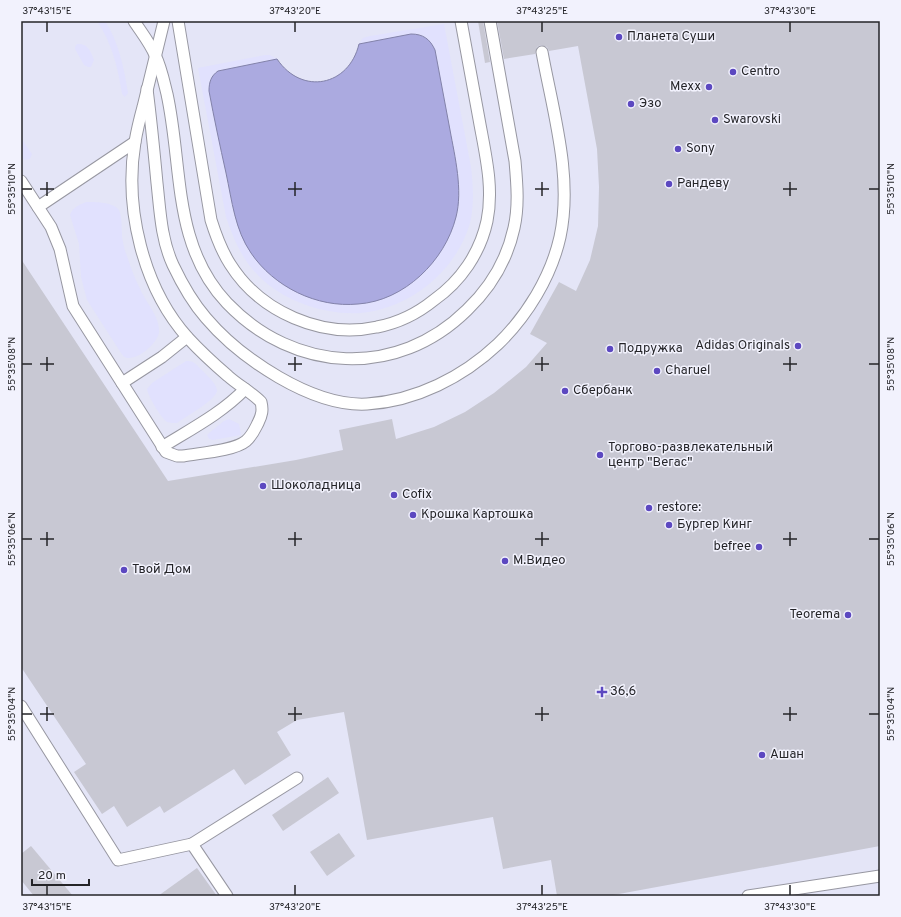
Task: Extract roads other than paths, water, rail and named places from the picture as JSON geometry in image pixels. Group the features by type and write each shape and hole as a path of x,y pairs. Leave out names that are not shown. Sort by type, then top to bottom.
{"lane":[{"path":"134,21 156,56 170,111 186,225 194,254 208,280 226,302 258,331 294,349 318,356 341,358 383,356 405,349 442,330 459,318 488,287 508,249 514,228 517,207 517,185 515,161 490,21"},
{"path":"21,180 51,227 60,249 73,306 162,447 170,454 183,456 240,445 251,436 261,416 261,402 228,376 188,337 176,322 148,273 138,235 132,196 132,170 135,142 164,21"},
{"path":"178,21 210,214 224,255 246,284 260,298 273,307 304,322 342,330 377,328 395,322 426,306 440,296 465,271 474,256 481,239 489,205 487,165 461,21"},
{"path":"147,89 162,230 172,263 188,294 212,324 244,354 284,381 310,394 335,401 365,404 389,401 419,393 443,383 467,369 488,353 508,334 524,314 539,290 552,263 560,238 564,209 565,184 562,155 542,52"},
{"path":"38,207 135,142"},
{"path":"122,383 162,358 188,337"},
{"path":"162,447 220,411 233,401 244,389"},
{"path":"21,706 118,860 192,844 297,778"},
{"path":"192,844 227,896"},
{"path":"748,896 880,876"}],"water":[{"path":"411,34 426,38 435,50 458,174 458,207 451,233 443,249 420,276 406,287 391,295 375,301 358,304 343,304 312,299 284,285 272,276 251,253 241,235 232,205 209,85 214,75 218,71 277,59 287,71 299,78 311,82 324,81 335,77 345,69 354,58 359,44"}],"place":[{"name":"Планета Суши","path":"619,37"},
{"name":"Centro","path":"733,72"},
{"name":"Mexx","path":"709,87"},
{"name":"Эзо","path":"631,104"},
{"name":"Swarovski","path":"715,120"},
{"name":"Sony","path":"678,149"},
{"name":"Рандеву","path":"669,184"},
{"name":"Adidas Originals","path":"798,346"},
{"name":"Подружка","path":"610,349"},
{"name":"Charuel","path":"657,371"},
{"name":"Сбербанк","path":"565,391"},
{"name":"Торгово-развлекательный центр \"Вегас\"","path":"600,455"},
{"name":"Шоколадница","path":"263,486"},
{"name":"Cofix","path":"394,495"},
{"name":"restore:","path":"649,508"},
{"name":"Крошка Картошка","path":"413,515"},
{"name":"Бургер Кинг","path":"669,525"},
{"name":"befree","path":"759,547"},
{"name":"М.Видео","path":"505,561"},
{"name":"Твой Дом","path":"124,570"},
{"name":"Teorema","path":"848,615"},
{"name":"36,6","path":"602,692"},
{"name":"Ашан","path":"762,755"}]}
